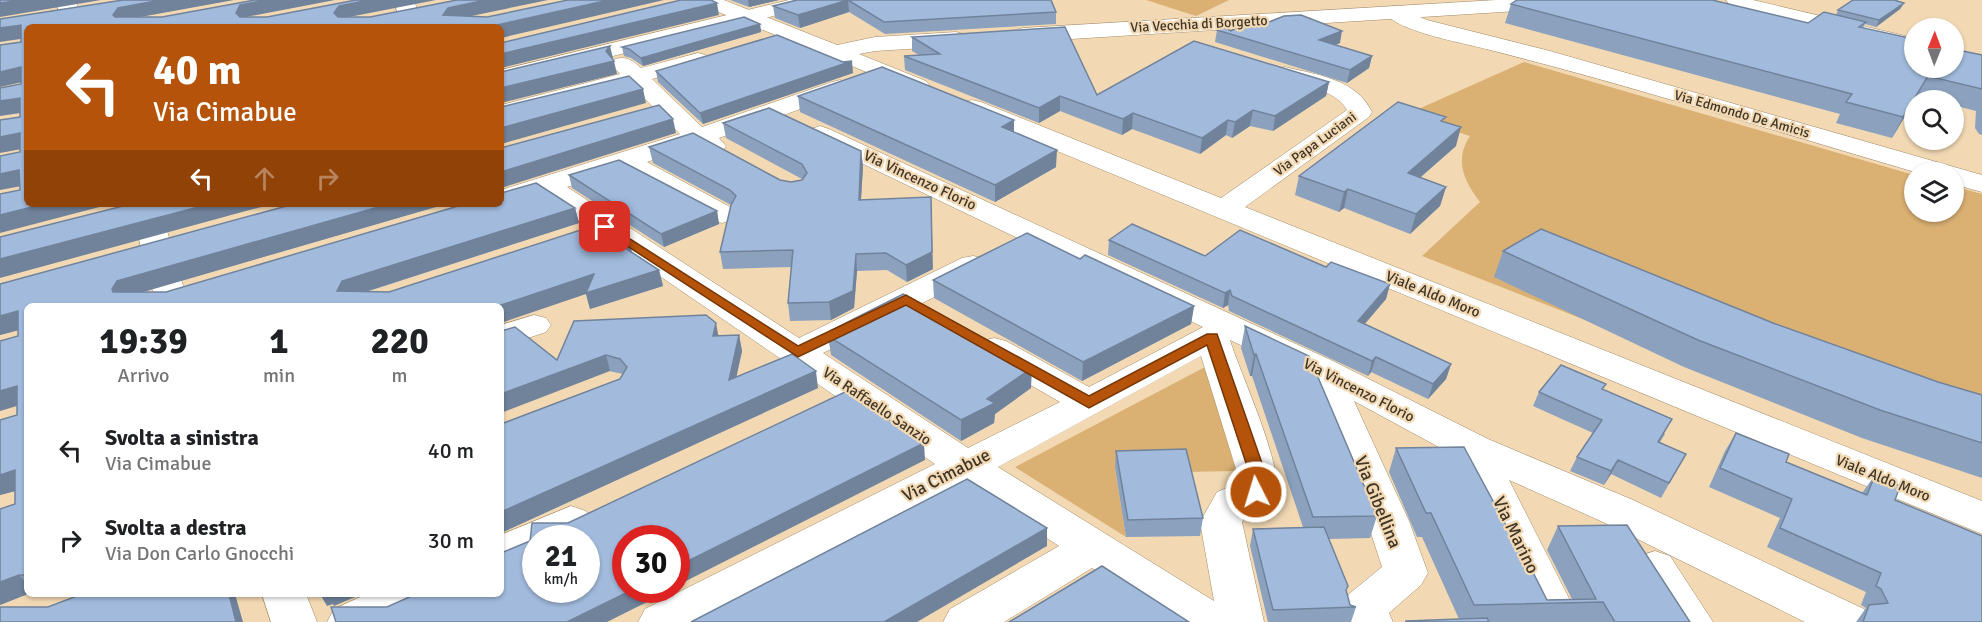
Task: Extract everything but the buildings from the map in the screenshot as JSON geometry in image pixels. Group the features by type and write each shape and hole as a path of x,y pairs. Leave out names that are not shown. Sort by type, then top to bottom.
{"street":[{"path":"504,76 814,0"},
{"name":"Via Vecchia di Borgetto","path":"1007,36 1599,0"},
{"path":"1736,0 1751,7 1904,43"},
{"name":"Viale Aldo Moro","path":"698,1 747,16 1982,518"},
{"path":"47,17 94,9"},
{"path":"1432,10 1542,56"},
{"path":"1394,12 1419,25 1542,56"},
{"path":"387,18 413,13"},
{"path":"1143,27 1157,34 1201,48"},
{"path":"756,43 789,33"},
{"path":"836,52 875,44 973,38"},
{"path":"609,50 638,78 654,111 736,158"},
{"path":"504,112 638,78 724,52"},
{"name":"Via Edmondo De Amicis","path":"1542,56 1908,162"},
{"name":"Via Papa Luciani","path":"1224,209 1360,112 1358,103 1341,92 1266,68"},
{"path":"504,199 698,137 884,72"},
{"name":"Via Vincenzo Florio","path":"772,111 1033,233 1221,331 1321,369 1474,449 1618,511 1848,622"},
{"path":"624,160 722,214"},
{"path":"1964,178 1982,184"},
{"name":"Via Raffaello Sanzio","path":"546,186 589,232 798,352 965,465 1211,622"},
{"path":"143,207 171,299"},
{"path":"798,352 1033,233"},
{"path":"906,299 937,316"},
{"path":"504,335 534,325"},
{"path":"1221,331 1256,469 1256,492 1231,503 1221,522 1241,622"},
{"name":"Via Cimabue","path":"661,622 1089,402 1221,331"},
{"path":"967,334 1089,402"},
{"name":"Via Gibellina","path":"1321,369 1388,520 1406,573 1365,607 1370,622"},
{"path":"810,409 852,389"},
{"name":"Via Marino","path":"1474,449 1558,622"},
{"path":"504,553 608,505"},
{"path":"1618,511 1690,622"},
{"path":"966,622 1093,546"},
{"path":"285,597 294,622"},
{"path":"350,622 405,597"}],"shaded area":[{"path":"1146,0 1229,0 1196,16"},
{"path":"1524,62 1904,172 1904,222 1964,222 1964,189 1982,194 1982,476 1422,256 1480,202 1469,186 1463,170 1463,153 1470,136 1405,115"},
{"path":"1205,367 1236,471 1184,472 1115,469 1126,537 1015,467"}],"route":[{"path":"605,227 798,352 906,299 1089,402 1212,337 1256,469 1256,492"}]}
